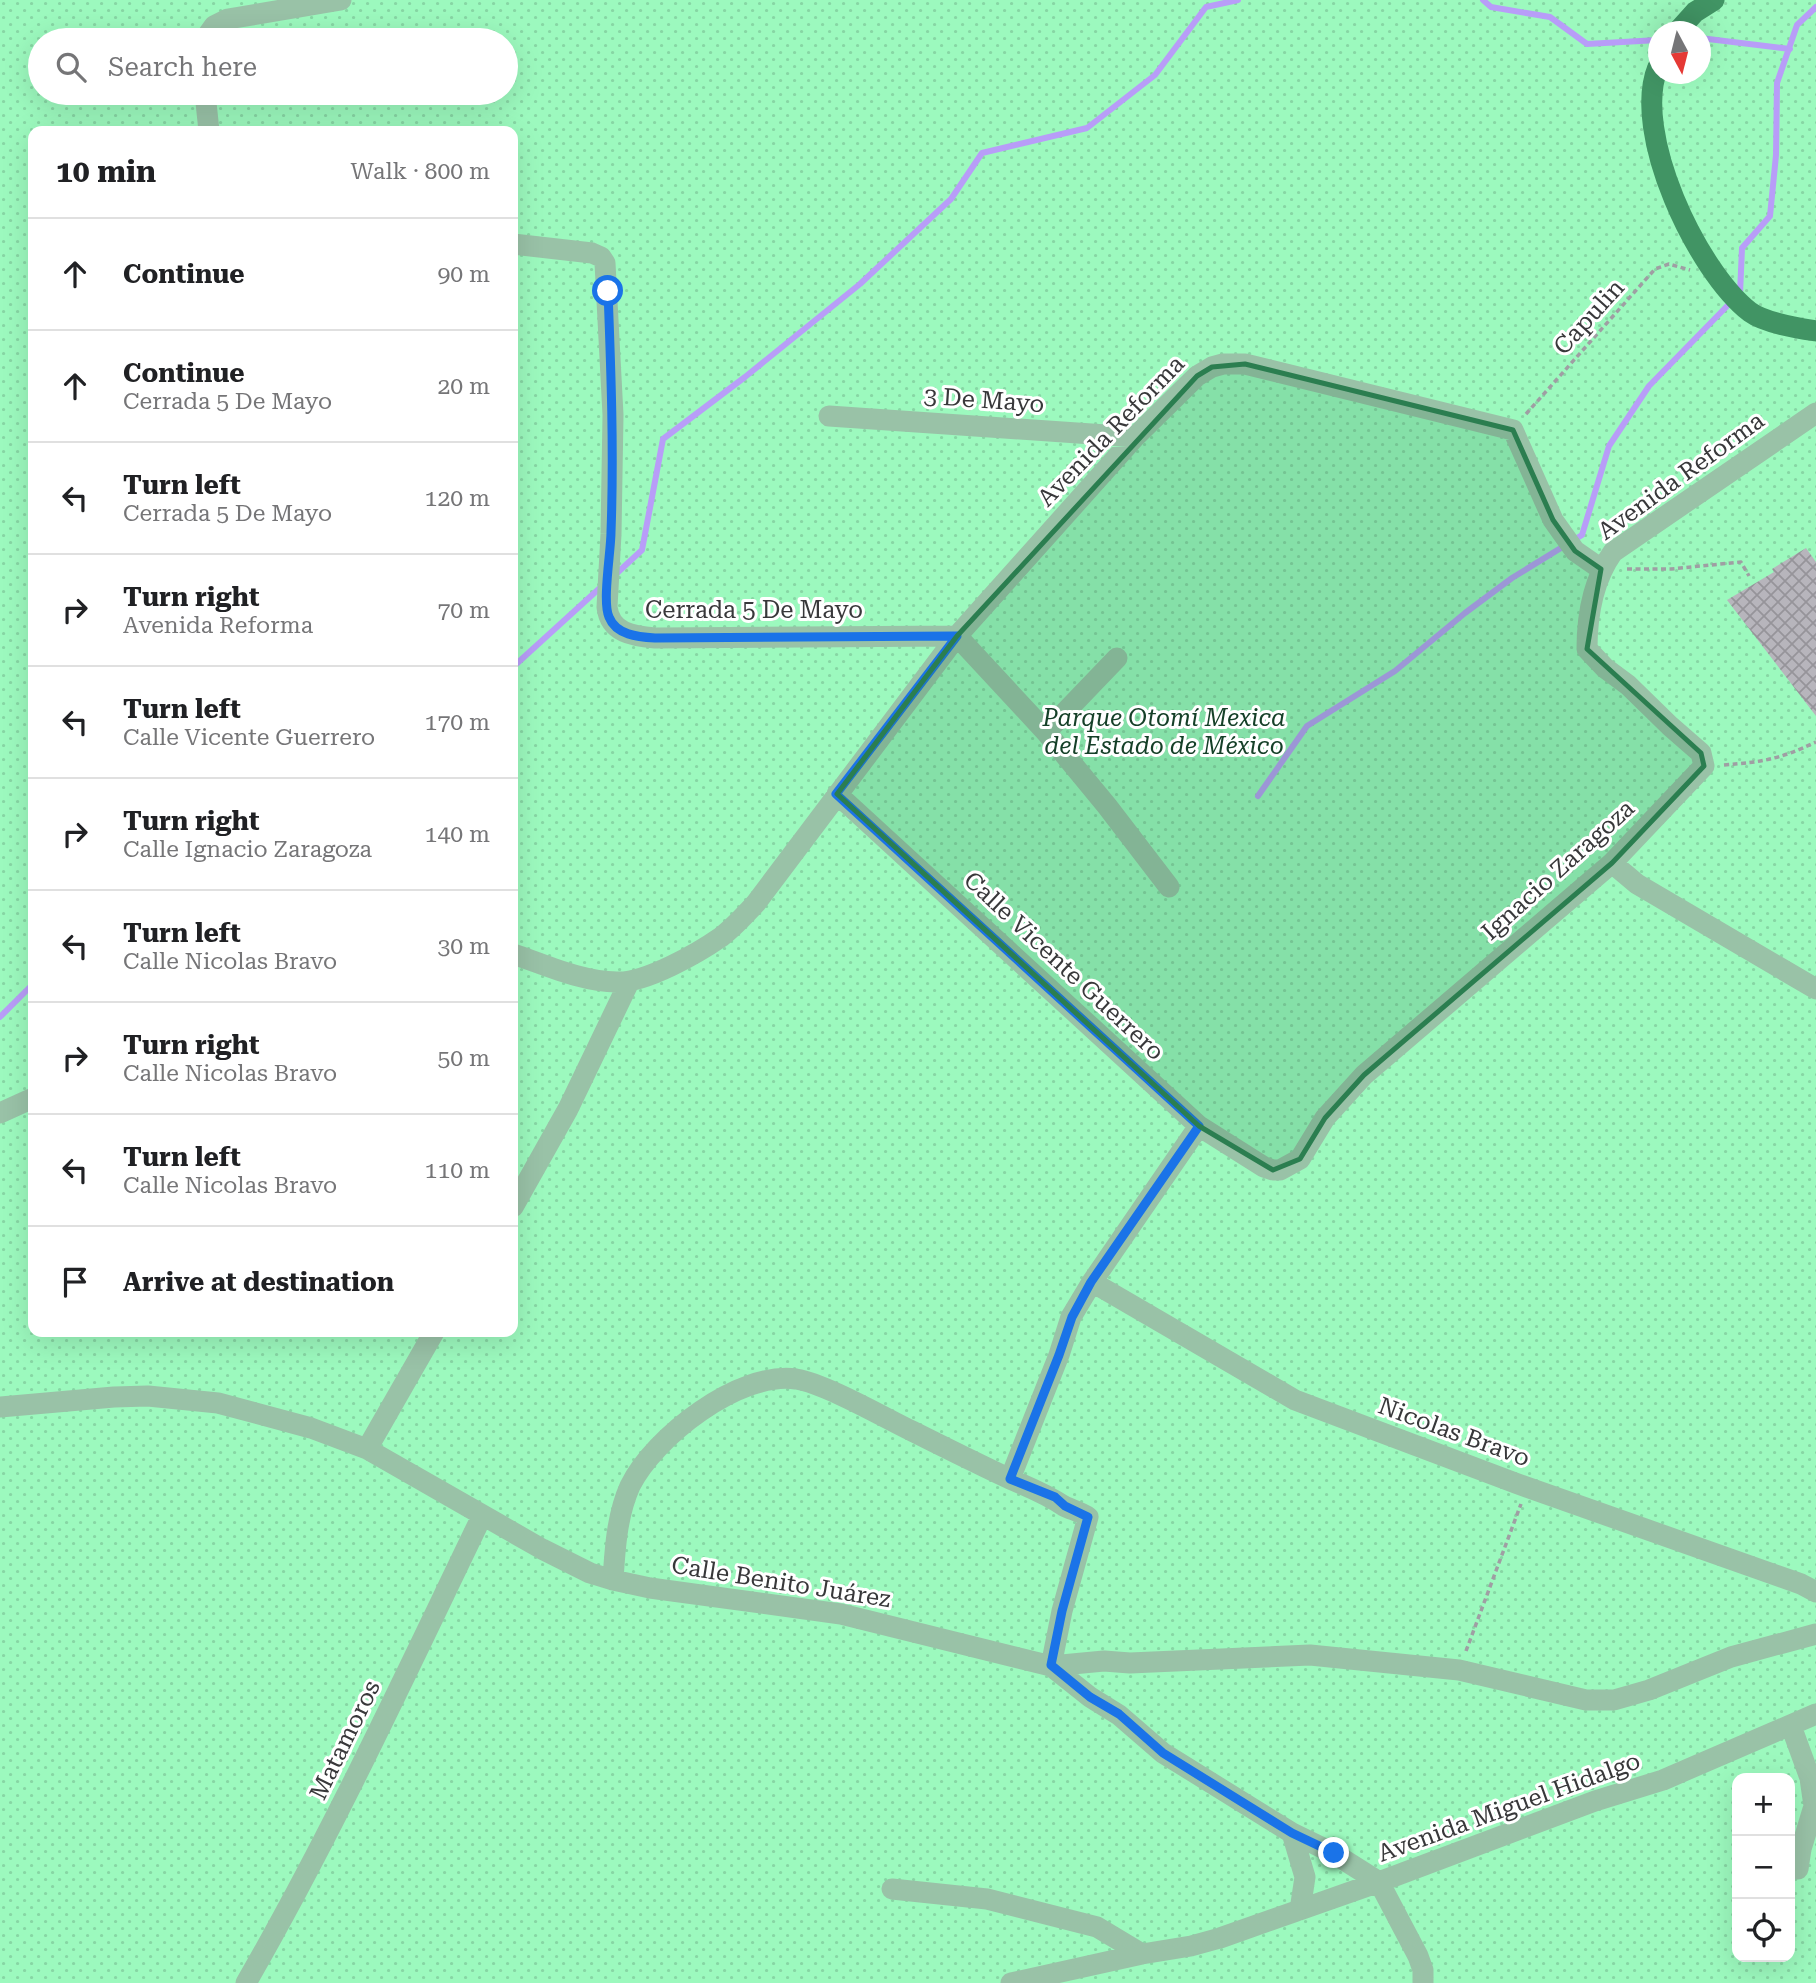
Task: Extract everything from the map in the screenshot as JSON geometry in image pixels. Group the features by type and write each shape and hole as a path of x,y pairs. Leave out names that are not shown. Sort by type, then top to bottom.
{"main road":[{"path":"1688,21 1705,4"},
{"path":"1655,84 1652,119 1659,153 1673,195 1708,263 1723,286 1752,313 1789,327 1816,331"}],"street":[{"path":"213,28 228,19 341,0"},
{"path":"206,105 208,126"},
{"name":"Cerrada 5 De Mayo","path":"518,245 597,255 605,264 613,415 607,607 610,620 619,629 634,636 655,638 957,636"},
{"name":"Avenida Reforma","path":"629,982 704,947 737,923 756,903 957,636 1135,437 1197,376 1212,367 1245,365 1513,430 1553,520 1575,551 1601,569 1613,552 1816,413"},
{"name":"3 De Mayo","path":"829,416 1135,437"},
{"path":"1601,569 1587,626 1587,649 1701,753 1704,766"},
{"path":"957,636 1046,732 1169,887"},
{"path":"1046,732 1117,658"},
{"name":"Ignacio Zaragoza","path":"1264,1167 1280,1170 1300,1159 1325,1118 1364,1075 1612,863 1704,766"},
{"name":"Calle Vicente Guerrero","path":"836,794 1199,1126 1264,1167"},
{"path":"1612,863 1637,884 1816,989"},
{"path":"518,956 577,976 629,982 600,1048 518,1198"},
{"path":"0,1113 28,1100"},
{"path":"1010,1479 1072,1317 1091,1282 1199,1126"},
{"name":"Nicolas Bravo","path":"1091,1282 1294,1400 1527,1487 1801,1584 1816,1592"},
{"path":"367,1449 431,1337"},
{"path":"613,1580 621,1513 639,1469 655,1450 704,1410 726,1395 760,1381 796,1379 816,1386 1010,1479 1055,1497 1065,1506 1088,1517 1065,1598 1051,1665 1090,1697 1119,1714 1163,1753 1292,1833 1334,1853 1379,1882 1418,1956 1423,1970 1423,1983"},
{"name":"Calle Benito Juárez","path":"0,1407 148,1396 218,1402 311,1428 367,1449 566,1562 613,1580 650,1588 841,1614 1051,1665 1310,1655 1459,1670 1586,1700 1614,1700 1649,1690 1731,1657 1816,1634"},
{"name":"Matamoros","path":"246,1983 293,1902 347,1796 482,1516"},
{"name":"Avenida Miguel Hidalgo","path":"1011,1983 1191,1946 1300,1910 1595,1801 1663,1780 1816,1714"},
{"path":"1791,1726 1810,1778 1814,1806 1801,1849 1798,1870"},
{"path":"1292,1833 1305,1877 1300,1910"},
{"path":"892,1889 987,1899 1097,1927 1142,1954"}],"path":[{"name":"Capulin","path":"1513,430 1655,269 1669,264 1691,270 1708,263"},
{"path":"1601,569 1671,569 1741,562 1749,576"},
{"path":"1704,766 1764,762 1791,754 1816,742"},
{"path":"1459,1670 1527,1487"}],"highlighted area":[{"path":"1245,364 1513,430 1553,520 1575,551 1601,569 1587,649 1701,753 1704,766 1612,863 1364,1075 1325,1118 1300,1159 1273,1170 1199,1126 837,794 957,636 1197,376 1212,367"}],"green space":[{"name":"Parque Otomí Mexica del Estado de México","path":"0,0 1816,0 1816,1983 0,1983"}],"building":[{"path":"1806,548 1816,562 1816,716 1727,600 1774,572 1772,569"}],"waterway":[{"path":"616,574 642,550 663,439 860,284 951,199 982,153 1087,128 1155,75 1206,7 1238,0"},
{"path":"1483,0 1491,7 1550,17 1587,44 1648,41"},
{"path":"1740,294 1742,248 1770,216 1776,155 1777,83 1797,25 1816,7"},
{"path":"1711,39 1790,49"},
{"path":"1258,796 1307,726 1395,671 1512,578 1582,535 1609,446 1649,386 1732,301"},
{"path":"518,662 602,586"},
{"path":"0,1017 28,989"}],"route":[{"path":"608,291 613,415 607,607 610,620 625,633 655,638 957,636 836,794 1199,1126 1091,1282 1072,1317 1010,1479 1055,1497 1065,1506 1088,1517 1075,1559 1051,1665 1090,1697 1119,1714 1163,1753 1292,1833 1334,1853"}]}
